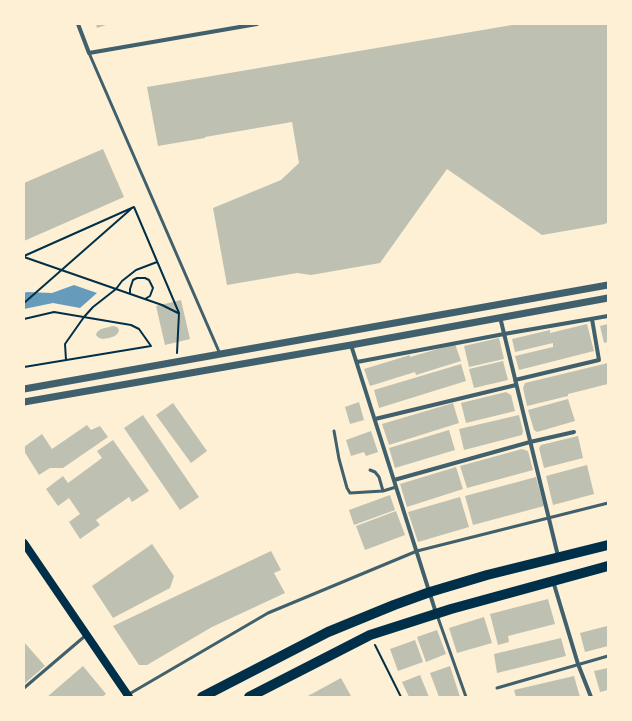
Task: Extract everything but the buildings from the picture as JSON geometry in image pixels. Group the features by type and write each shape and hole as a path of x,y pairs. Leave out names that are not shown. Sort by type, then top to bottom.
{"main road":[{"path":"24,543 127,696"},
{"path":"202,697 328,632 430,592 487,575 608,545"},
{"path":"249,697 370,635 436,613 552,580 608,566"}],"street":[{"path":"78,24 89,53 257,24"},
{"path":"24,389 608,285"},
{"path":"24,402 351,345 608,298"},
{"path":"357,362 608,316"},
{"path":"500,317 558,558"},
{"path":"375,419 599,360 592,319"},
{"path":"351,345 436,613"},
{"path":"394,480 530,442 574,432"},
{"path":"552,580 578,664 591,697"}],"lane":[{"path":"89,53 220,354"},
{"path":"334,431 346,488 350,493 383,491 396,487"},
{"path":"370,470 375,472 379,477 383,491"},
{"path":"127,696 268,613 417,551 608,503"},
{"path":"436,613 466,697"},
{"path":"24,688 87,635"},
{"path":"497,688 608,656"}],"path":[{"path":"24,257 134,207"},
{"path":"134,207 179,313 176,354"},
{"path":"24,303 134,207"},
{"path":"24,257 162,305 179,313"},
{"path":"66,360 65,344 84,317 116,289 128,276 136,270 157,262"},
{"path":"128,276 133,280"},
{"path":"130,294 130,288 133,280 141,277 149,280 153,288 152,293 145,299"},
{"path":"24,319 54,312 131,325 139,329 151,346 24,367"},
{"path":"370,635 401,697"}],"water":[{"path":"74,285 97,293 80,308 53,303 24,309 24,293 52,293"}]}
